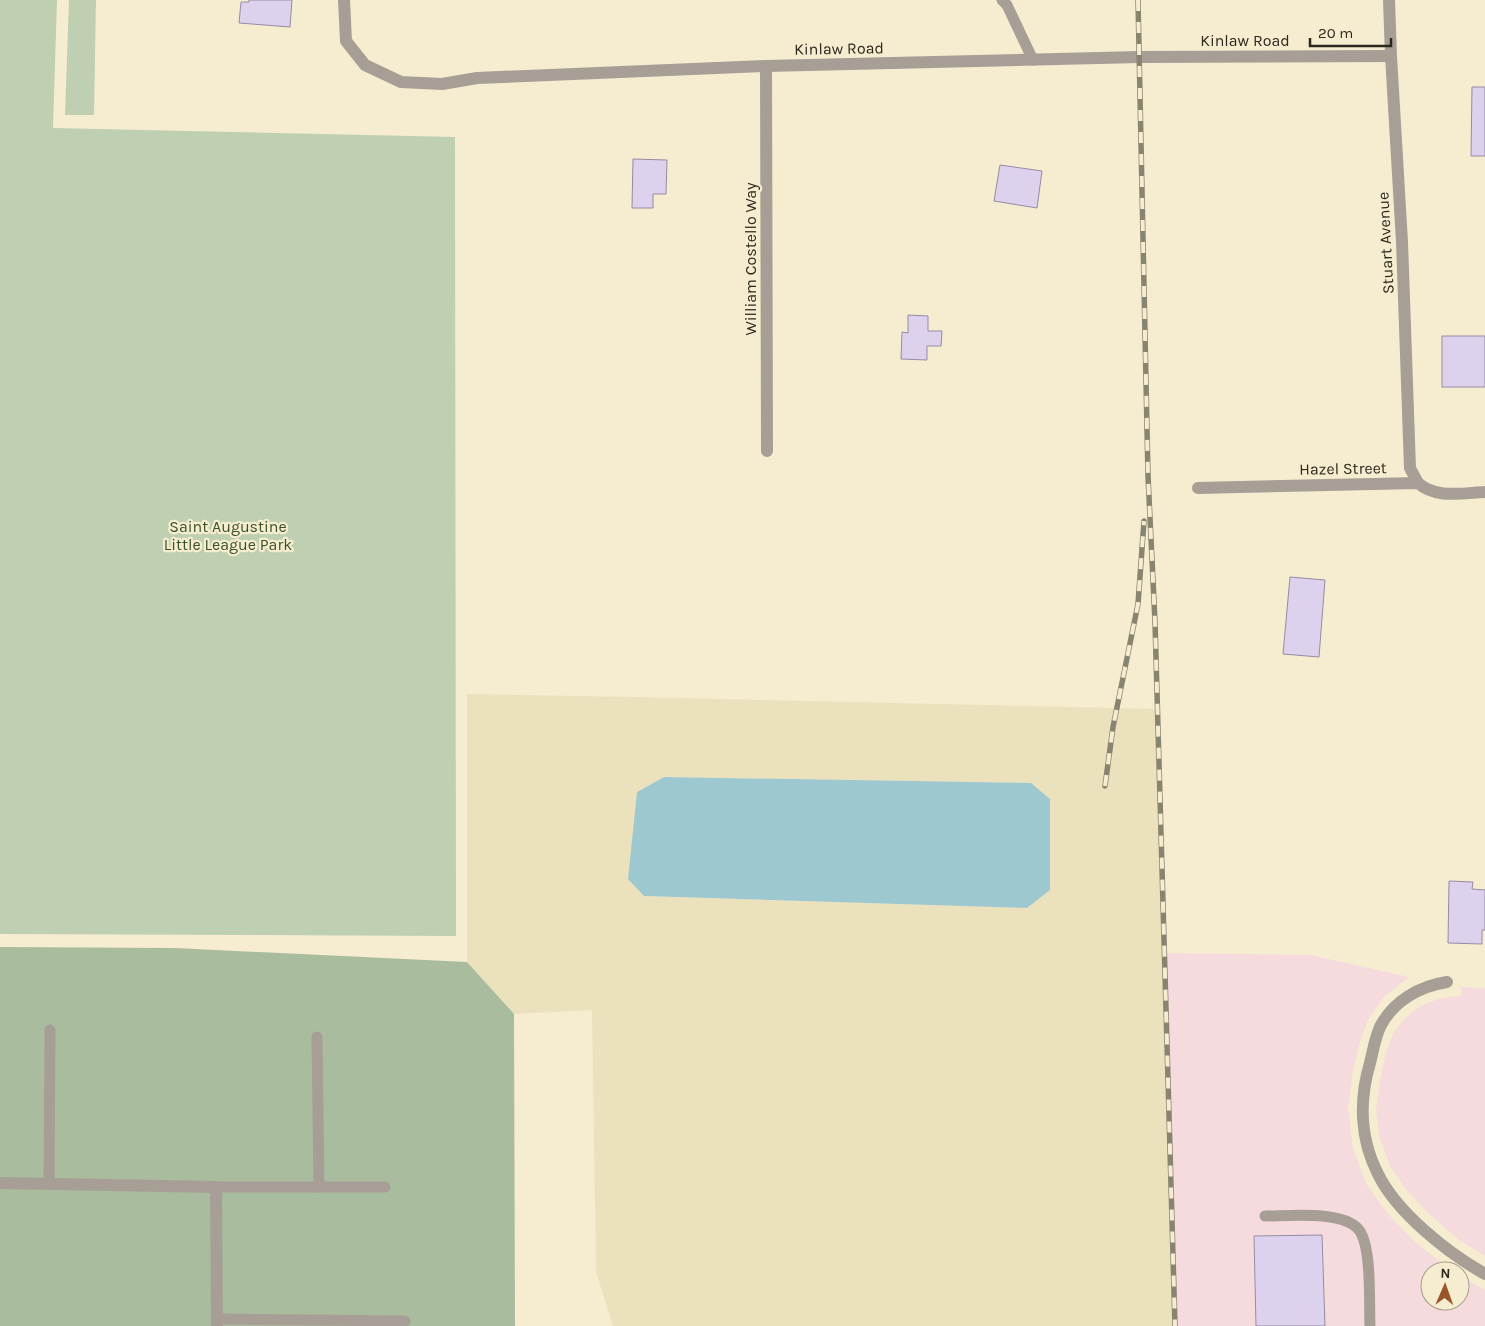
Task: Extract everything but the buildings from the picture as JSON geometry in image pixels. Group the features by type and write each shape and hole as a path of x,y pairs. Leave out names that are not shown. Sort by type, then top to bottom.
{"street":[{"name":"Kinlaw Road","path":"344,0 346,41 365,65 401,82 442,84 477,78 766,66 1140,57 1391,56"},
{"name":"Stuart Avenue","path":"1389,0 1402,242 1410,468 1418,483"},
{"name":"William Costello Way","path":"766,66 767,451"},
{"name":"Hazel Street","path":"1198,488 1418,483 1438,494 1485,492"},
{"path":"1447,982 1413,992 1395,1007 1381,1026 1372,1048 1366,1076 1362,1110 1366,1143 1378,1174 1397,1202 1422,1228 1452,1253 1485,1274"},
{"path":"0,1183 216,1187 217,1323"}],"lane":[{"path":"1002,0 1008,5 1033,60"},
{"path":"49,1184 50,1030"},
{"path":"317,1038 319,1187"},
{"path":"216,1187 385,1187"},
{"path":"1265,1216 1323,1216 1343,1220 1359,1230 1367,1251 1370,1326"},
{"path":"217,1323 405,1321"}],"shaded area":[{"path":"467,694 1158,709 1174,1326 613,1326 596,1272 592,1010 514,1014 467,962","holes":["664,777 1031,783 1050,889 1027,908 644,896 637,792"]},
{"path":"1164,953 1311,955 1409,977 1384,997 1368,1020 1360,1042 1353,1071 1348,1108 1353,1149 1367,1185 1388,1214 1414,1241 1439,1261 1420,1261 1420,1311 1470,1311 1470,1282 1485,1290 1485,1326 1174,1326"},
{"path":"1461,987 1485,988 1485,1256 1459,1240 1431,1216 1407,1191 1390,1166 1380,1139 1376,1110 1386,1052 1393,1034 1404,1019 1419,1007 1438,999 1462,995"}],"green space":[{"name":"Saint Augustine Little League Park","path":"0,0 57,0 53,128 455,137 456,936 0,934"},
{"path":"69,0 96,0 94,115 65,115"},
{"path":"0,947 175,948 467,962 514,1014 515,1326 0,1326"}],"water":[{"path":"664,777 1031,783 1050,799 1050,890 1027,908 644,896 628,879 637,792"}],"railway":[{"path":"1138,0 1148,476 1155,622 1175,1326"},
{"path":"1105,786 1113,727 1138,604 1144,521"}]}
